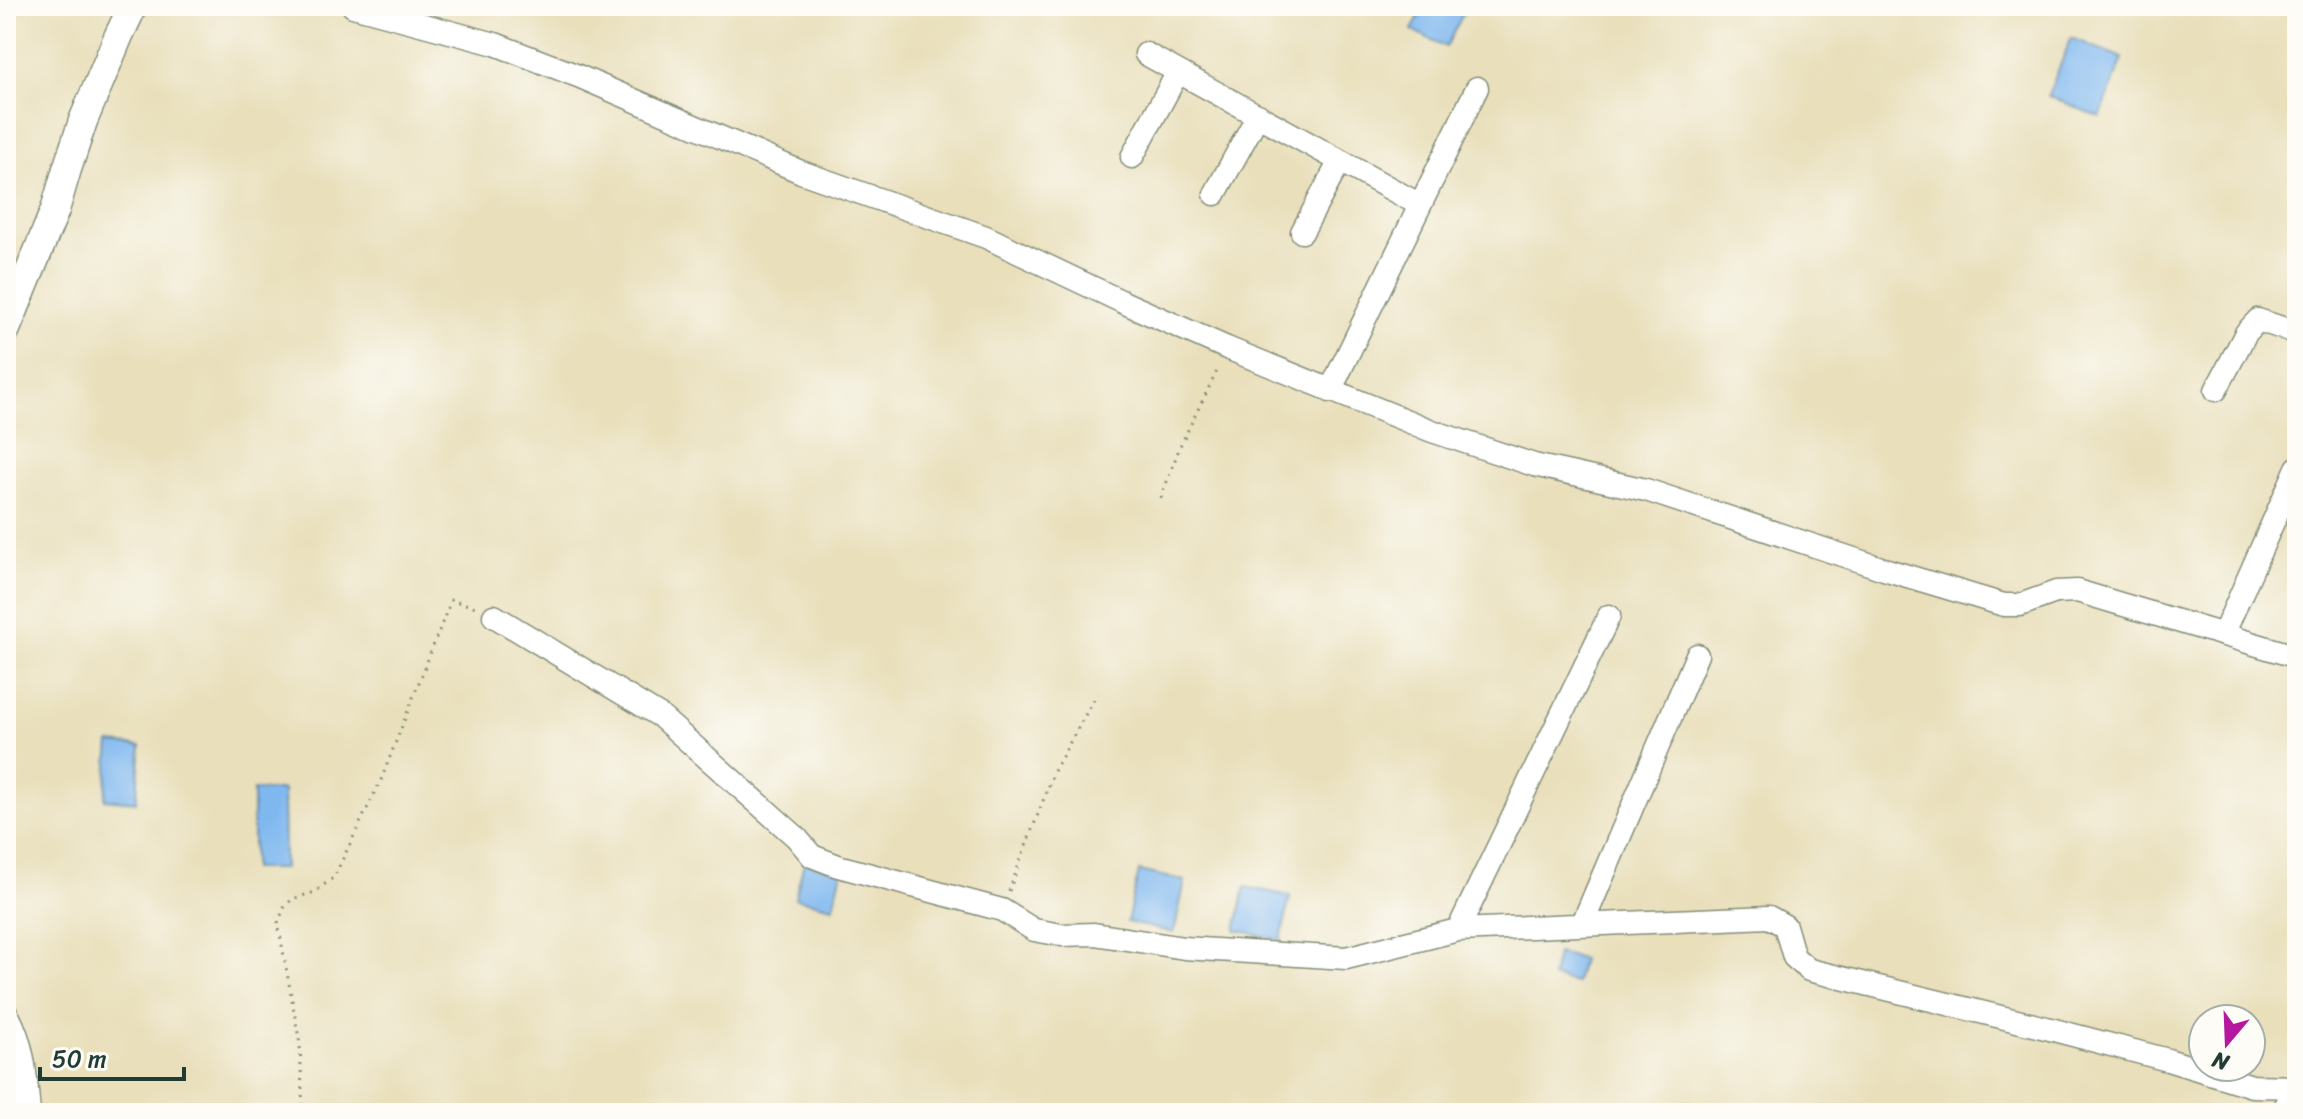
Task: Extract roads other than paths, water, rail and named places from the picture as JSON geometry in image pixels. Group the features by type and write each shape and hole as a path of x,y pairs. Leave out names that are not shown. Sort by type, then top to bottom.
{"main road":[{"path":"2286,1113 2297,1096"}],"street":[{"path":"6,329 55,210 83,121 133,6"},
{"path":"353,6 495,44 578,76 801,172 986,237 1125,303 1330,391 1432,431 1534,465 1646,490 1884,569 2004,605 2020,605 2056,592 2077,591 2295,653"},
{"path":"1146,54 1420,205"},
{"path":"1132,157 1178,72"},
{"path":"1330,391 1477,88"},
{"path":"1215,194 1258,115"},
{"path":"1302,232 1340,161"},
{"path":"2216,390 2246,333 2258,320 2297,333"},
{"path":"2223,635 2297,468"},
{"path":"494,616 660,716 796,837 812,856 838,866 1002,910 1034,930 1062,935 1094,934 1184,948 1346,958 1458,930 1769,917 1785,926 1794,957 1809,970 2054,1030 2252,1086 2297,1087"},
{"path":"1458,930 1609,616"},
{"path":"1582,925 1697,655"},
{"path":"6,1018 21,1061 26,1113"}],"water":[{"path":"1424,6 1467,6 1446,47 1412,30"},
{"path":"2071,38 2123,58 2100,117 2048,96"},
{"path":"110,743 141,746 136,802 105,799"},
{"path":"253,790 283,790 284,869 253,869"},
{"path":"804,862 842,872 833,907 795,898"},
{"path":"1139,871 1185,881 1174,933 1127,922"},
{"path":"1245,887 1290,896 1281,940 1236,930"},
{"path":"1557,953 1582,959 1576,983 1552,977"}]}
